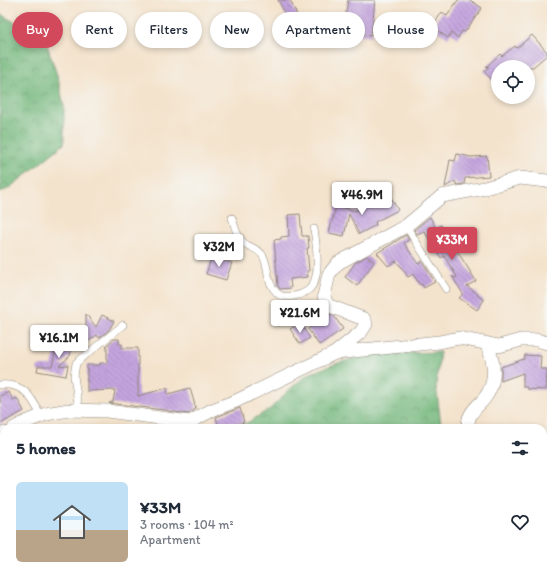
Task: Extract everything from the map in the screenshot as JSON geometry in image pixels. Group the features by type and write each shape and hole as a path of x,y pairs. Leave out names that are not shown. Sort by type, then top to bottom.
{"street":[{"path":"22,424 41,416 69,410 107,411 190,422 212,410 236,401 335,353 361,332 366,324 364,319 328,305 324,296 322,276 329,274 338,263 406,226 442,196 485,188 520,178 547,181"},
{"path":"335,353 439,342 459,338 486,342 499,346 521,340 536,340 547,343"},
{"path":"469,424 470,415 485,398 494,382 494,370 486,342"}],"lane":[{"path":"232,218 238,235 244,243 263,255 269,282 278,294 288,297 301,295 322,276 316,253 314,229"},
{"path":"406,226 446,289"},
{"path":"79,410 74,376 76,363 123,325"},
{"path":"0,385 9,384 22,388 34,402 41,416"}],"green space":[{"path":"0,14 12,21 12,48 48,48 58,78 64,106 64,144 8,189 0,192"},
{"path":"440,352 436,385 441,424 244,424 270,409 308,374 338,363 371,354"}],"building":[{"path":"278,0 290,0 296,12 284,12"},
{"path":"348,0 375,0 371,36 365,35 365,12 346,12"},
{"path":"458,0 470,0 482,8 465,32 462,31 458,38 451,33 448,38 438,31 438,18 442,12 447,16"},
{"path":"532,35 547,52 547,55 535,65 535,60 494,60 500,54 502,56 515,46 517,48"},
{"path":"491,62 491,79 484,71 489,67 486,67"},
{"path":"457,154 471,157 487,156 489,176 465,178 464,184 457,185 455,181 445,187 450,160 455,161"},
{"path":"390,196 398,210 375,222 376,225 359,234 349,214 344,236 329,233 336,206 356,211 368,204 369,206"},
{"path":"300,214 302,236 308,236 308,277 290,279 291,288 280,289 278,286 274,240 289,236 288,215"},
{"path":"430,217 436,228 441,225 476,281 467,286 484,300 477,310 459,298 463,294 452,276 455,278 457,277 444,256 441,258 424,231 417,234 414,230"},
{"path":"406,235 409,240 404,243 418,264 422,261 435,282 424,288 422,284 420,285 413,274 408,277 396,261 388,266 377,253"},
{"path":"212,256 232,263 226,280 206,274"},
{"path":"367,256 374,262 357,286 345,277 355,263"},
{"path":"86,314 96,327 102,315 114,321 109,330 99,338 97,335 86,343"},
{"path":"329,314 334,316 343,329 319,345 308,329"},
{"path":"300,323 310,338 300,344 290,329"},
{"path":"74,334 70,356 59,366 68,365 66,376 37,371 38,366 52,366 56,349"},
{"path":"114,339 119,339 119,344 122,344 122,348 138,348 138,396 167,388 168,394 190,388 196,409 188,414 109,403 113,402 115,390 87,391 87,365 100,365 100,363 107,363 106,346"},
{"path":"525,355 541,356 540,369 547,369 546,390 527,389 527,387 523,387 523,373 501,381 501,367 524,359"},
{"path":"9,392 13,400 17,398 24,411 0,424 0,396"},
{"path":"240,408 244,422 237,424 218,424 216,417"}]}
